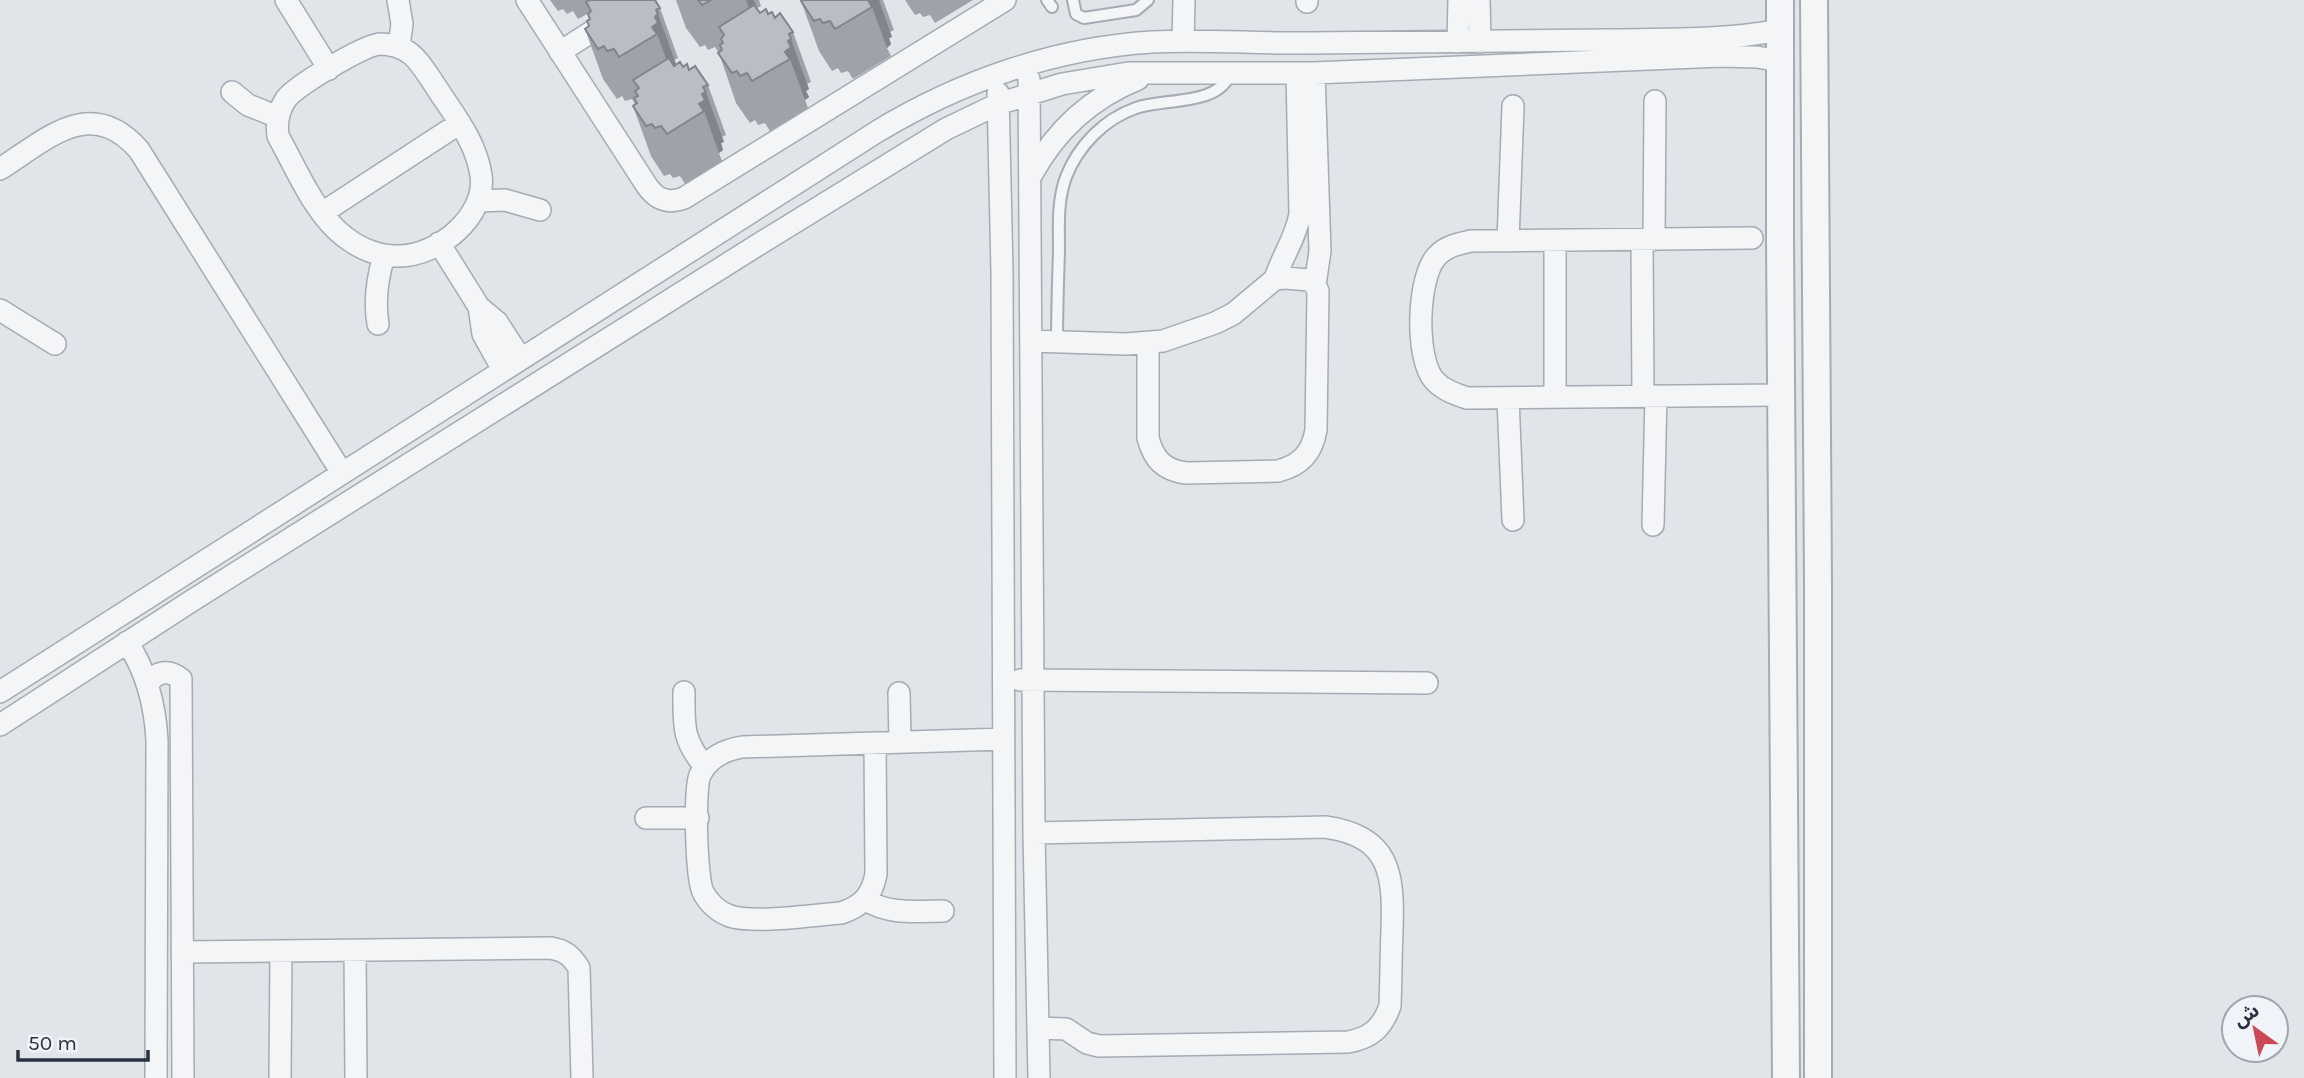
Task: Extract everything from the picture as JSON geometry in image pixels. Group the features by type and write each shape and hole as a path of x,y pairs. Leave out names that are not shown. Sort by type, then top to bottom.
{"street":[{"path":"286,0 329,69"},
{"path":"398,0 402,24 399,46"},
{"path":"527,0 653,195 663,201 674,202 1005,0"},
{"path":"560,52 641,0"},
{"path":"1183,41 1184,0"},
{"path":"1459,0 1469,42"},
{"path":"1469,42 1479,0"},
{"path":"1780,0 1786,1078"},
{"path":"1814,0 1818,1078"},
{"path":"0,692 907,114 966,85 1029,64 1110,46 1183,41 1278,44 1469,42 1733,37 1780,30"},
{"path":"369,46 399,46 414,55 460,123 471,144 481,176 478,201 462,226 439,243 412,255 384,256 347,239 330,224 278,136 278,117 280,108 289,96 329,69 369,46"},
{"path":"0,725 127,642 921,144 998,104 1029,93 1095,78 1161,72 1306,73 1721,56 1780,61"},
{"path":"1029,64 1034,832 1039,1078"},
{"path":"1031,176 1054,140 1084,109 1121,86 1161,72"},
{"path":"1031,341 1148,344 1179,337 1233,314 1275,279 1295,235 1300,214 1306,73"},
{"path":"1306,73 1320,251 1315,285"},
{"path":"997,74 1002,272 1005,1078"},
{"path":"232,92 248,104 278,117"},
{"path":"1653,525 1648,240 1655,101"},
{"path":"1508,241 1513,106"},
{"path":"322,213 460,123"},
{"path":"0,169 78,124 113,128 127,137 139,150 342,473"},
{"path":"478,201 505,200 540,210"},
{"path":"1752,238 1471,241 1452,245 1437,256 1427,271 1421,346 1425,364 1434,380 1449,392 1467,398 1781,395"},
{"path":"1555,240 1555,397"},
{"path":"439,243 479,307 497,322 512,365"},
{"path":"378,324 376,284 384,256"},
{"path":"1148,344 1149,438 1152,452 1160,463 1172,471 1186,473 1278,471 1293,467 1305,458 1313,445 1316,429 1318,291 1309,280 1275,279"},
{"path":"0,310 55,344"},
{"path":"1508,398 1513,520"},
{"path":"1782,579 1818,580"},
{"path":"127,642 136,655 148,684 156,725 156,1078"},
{"path":"148,684 161,673 173,674 181,679 183,1078"},
{"path":"1004,680 1427,683"},
{"path":"684,692 684,724 688,742 705,767"},
{"path":"899,693 900,742"},
{"path":"875,743 876,874 873,888 866,900 855,909 841,913 748,920 728,916 712,905 702,890 698,874 697,785 705,767 715,757 742,747 1004,739"},
{"path":"157,788 181,788"},
{"path":"646,818 698,818"},
{"path":"1034,832 1325,827 1346,830 1364,839 1380,854 1390,872 1393,893 1390,1006 1381,1026 1363,1039 1348,1042 1099,1046 1087,1043 1066,1029 1038,1028"},
{"path":"866,900 892,911 943,911"},
{"path":"355,950 356,1078"},
{"path":"182,952 562,950 573,957 579,968 582,1078"},
{"path":"279,1078 281,951"}],"lane":[{"path":"1073,0 1076,14 1084,18 1136,10 1148,0"},
{"path":"1057,342 1060,204 1066,176 1080,151 1099,129 1123,113 1150,104 1213,93 1225,85 1230,72"}],"building":[{"path":"655,0 660,8 656,10 658,14 655,17 658,23 652,27 657,34 619,57 614,49 607,51 604,46 598,49 585,29 589,26 587,21 591,11 586,2"},
{"path":"698,0 711,0 702,5"},
{"path":"868,0 872,7 835,29 830,21 814,21 801,1"},
{"path":"754,5 760,13 766,9 768,14 772,12 775,18 780,13 793,32 789,34 791,39 788,41 791,47 785,52 790,59 752,81 747,73 740,76 737,71 732,73 718,53 722,50 720,45 724,35 719,27"},
{"path":"669,58 674,66 680,62 683,67 687,64 689,70 695,66 708,85 703,87 706,92 702,94 705,100 699,104 704,111 667,134 661,126 646,126 633,106 637,103 634,98 638,96 635,91 639,88 633,80"}]}
